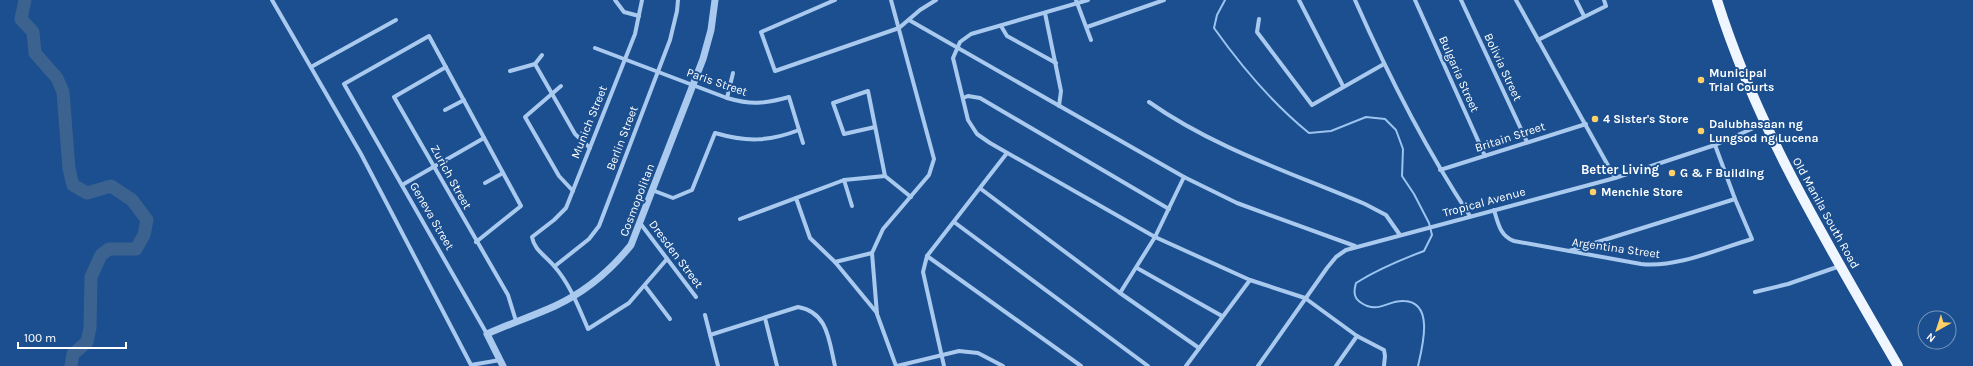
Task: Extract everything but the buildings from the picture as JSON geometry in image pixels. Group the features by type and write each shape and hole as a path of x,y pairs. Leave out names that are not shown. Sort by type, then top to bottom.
{"main road":[{"name":"Old Manila South Road","path":"1717,0 1740,67 1764,122 1796,188 1898,366"}],"street":[{"path":"272,0 361,154 471,365 502,363"},
{"path":"615,0 624,12 639,16"},
{"name":"Munich Street","path":"555,266 533,245 532,237 554,220 566,208 635,34 642,0"},
{"name":"Berlin Street","path":"555,266 589,239 599,226 670,40 678,0"},
{"name":"Cosmopolitan","path":"487,334 516,320 556,305 573,295 616,264 631,245 703,59 711,30 715,0"},
{"path":"835,0 761,32 775,72 900,28 920,10 936,0"},
{"path":"891,0 900,28 934,159 930,175 884,229 872,253 877,314 896,366 959,351 978,353 1002,366"},
{"path":"1088,0 971,34 964,38 957,48 954,58 968,120 972,128 990,143 1155,237 1250,280 1305,298 1357,336 1384,350 1384,366"},
{"path":"1086,27 1164,0"},
{"path":"1299,0 1343,86"},
{"path":"1355,0 1384,64 1440,170 1470,216"},
{"name":"Bulgaria Street","path":"1415,0 1485,156"},
{"name":"Bolivia Street","path":"1461,0 1527,142"},
{"path":"1516,0 1615,178"},
{"path":"1576,0 1584,16"},
{"path":"1538,40 1606,6 1604,0"},
{"path":"1077,2 1091,40"},
{"path":"1045,13 1061,91 1059,106"},
{"path":"1259,19 1257,32 1312,105 1384,64"},
{"path":"311,68 396,20"},
{"path":"909,20 1184,177 1237,203 1356,246"},
{"path":"1001,26 1007,36 1056,62"},
{"name":"Geneva Street","path":"446,67 429,36 344,84 487,334 502,363"},
{"name":"Paris Street","path":"595,48 726,98 753,104 766,103 788,97 803,143"},
{"path":"510,71 535,64 542,55"},
{"path":"535,64 575,134 590,148"},
{"path":"446,67 521,206 476,242"},
{"name":"Zurich Street","path":"446,67 394,97 476,242 508,295 516,320"},
{"path":"726,98 733,73"},
{"path":"561,86 525,117 559,176 573,191"},
{"path":"875,127 844,134 833,102 868,91 885,176 911,197"},
{"path":"963,98 968,96 980,98 1169,209"},
{"path":"445,110 464,100"},
{"path":"1149,102 1174,120 1222,144 1386,215 1400,235"},
{"name":"Tropical Avenue","path":"1258,366 1305,298 1336,257 1356,246 1615,178 1715,145 1764,122"},
{"name":"Britain Street","path":"1440,170 1586,124"},
{"path":"652,190 673,198 692,190 715,133 735,139 759,140 780,138 799,130"},
{"path":"402,185 484,138"},
{"path":"1568,252 1735,199 1715,145"},
{"path":"944,366 923,272 927,256 981,189 1007,153"},
{"path":"485,183 503,173"},
{"path":"740,219 844,180 885,176"},
{"path":"1120,293 1155,237 1184,177"},
{"path":"844,180 852,206"},
{"path":"981,189 1120,293 1199,348"},
{"path":"796,198 810,238 835,262 877,314"},
{"name":"Argentina Street","path":"1494,210 1500,230 1509,239 1568,252 1641,264 1664,265 1752,239 1735,199"},
{"path":"954,222 1148,366"},
{"name":"Dresden Street","path":"640,223 696,297"},
{"path":"835,262 872,253"},
{"path":"927,256 1081,366"},
{"path":"555,266 573,295 588,329 629,303 668,259"},
{"path":"1755,292 1788,284 1840,266"},
{"path":"1137,268 1222,316"},
{"path":"1186,366 1250,280"},
{"path":"645,286 670,319"},
{"path":"710,335 798,307 814,312 821,320 827,333 835,366"},
{"path":"705,315 718,366"},
{"path":"765,318 777,366"},
{"path":"1336,366 1357,336"}],"waterway":[{"path":"25,0 21,19 33,32 35,53 57,78 63,92 69,169 73,185 87,193 111,186 132,200 147,220 144,235 136,249 109,249 101,255 91,277 90,328 87,342 73,354 71,366"},
{"path":"1225,0 1217,15 1214,28 1258,84 1282,109 1309,133 1331,131 1366,117 1385,119 1396,130 1403,149 1402,176 1414,194 1429,223 1432,235 1424,251 1389,265 1356,283 1355,293 1356,298 1366,306 1377,307 1398,301 1404,301 1414,303 1420,309 1423,317 1424,338 1418,366"}],"place":[{"name":"Municipal Trial Courts","path":"1701,80"},
{"name":"4 Sister's Store","path":"1595,119"},
{"name":"Dalubhasaan ng Lungsod ng Lucena","path":"1701,131"},
{"name":"G & F Building","path":"1672,173"},
{"name":"Menchie Store","path":"1593,192"}],"district":[{"name":"Better Living","path":"1620,169"}]}
